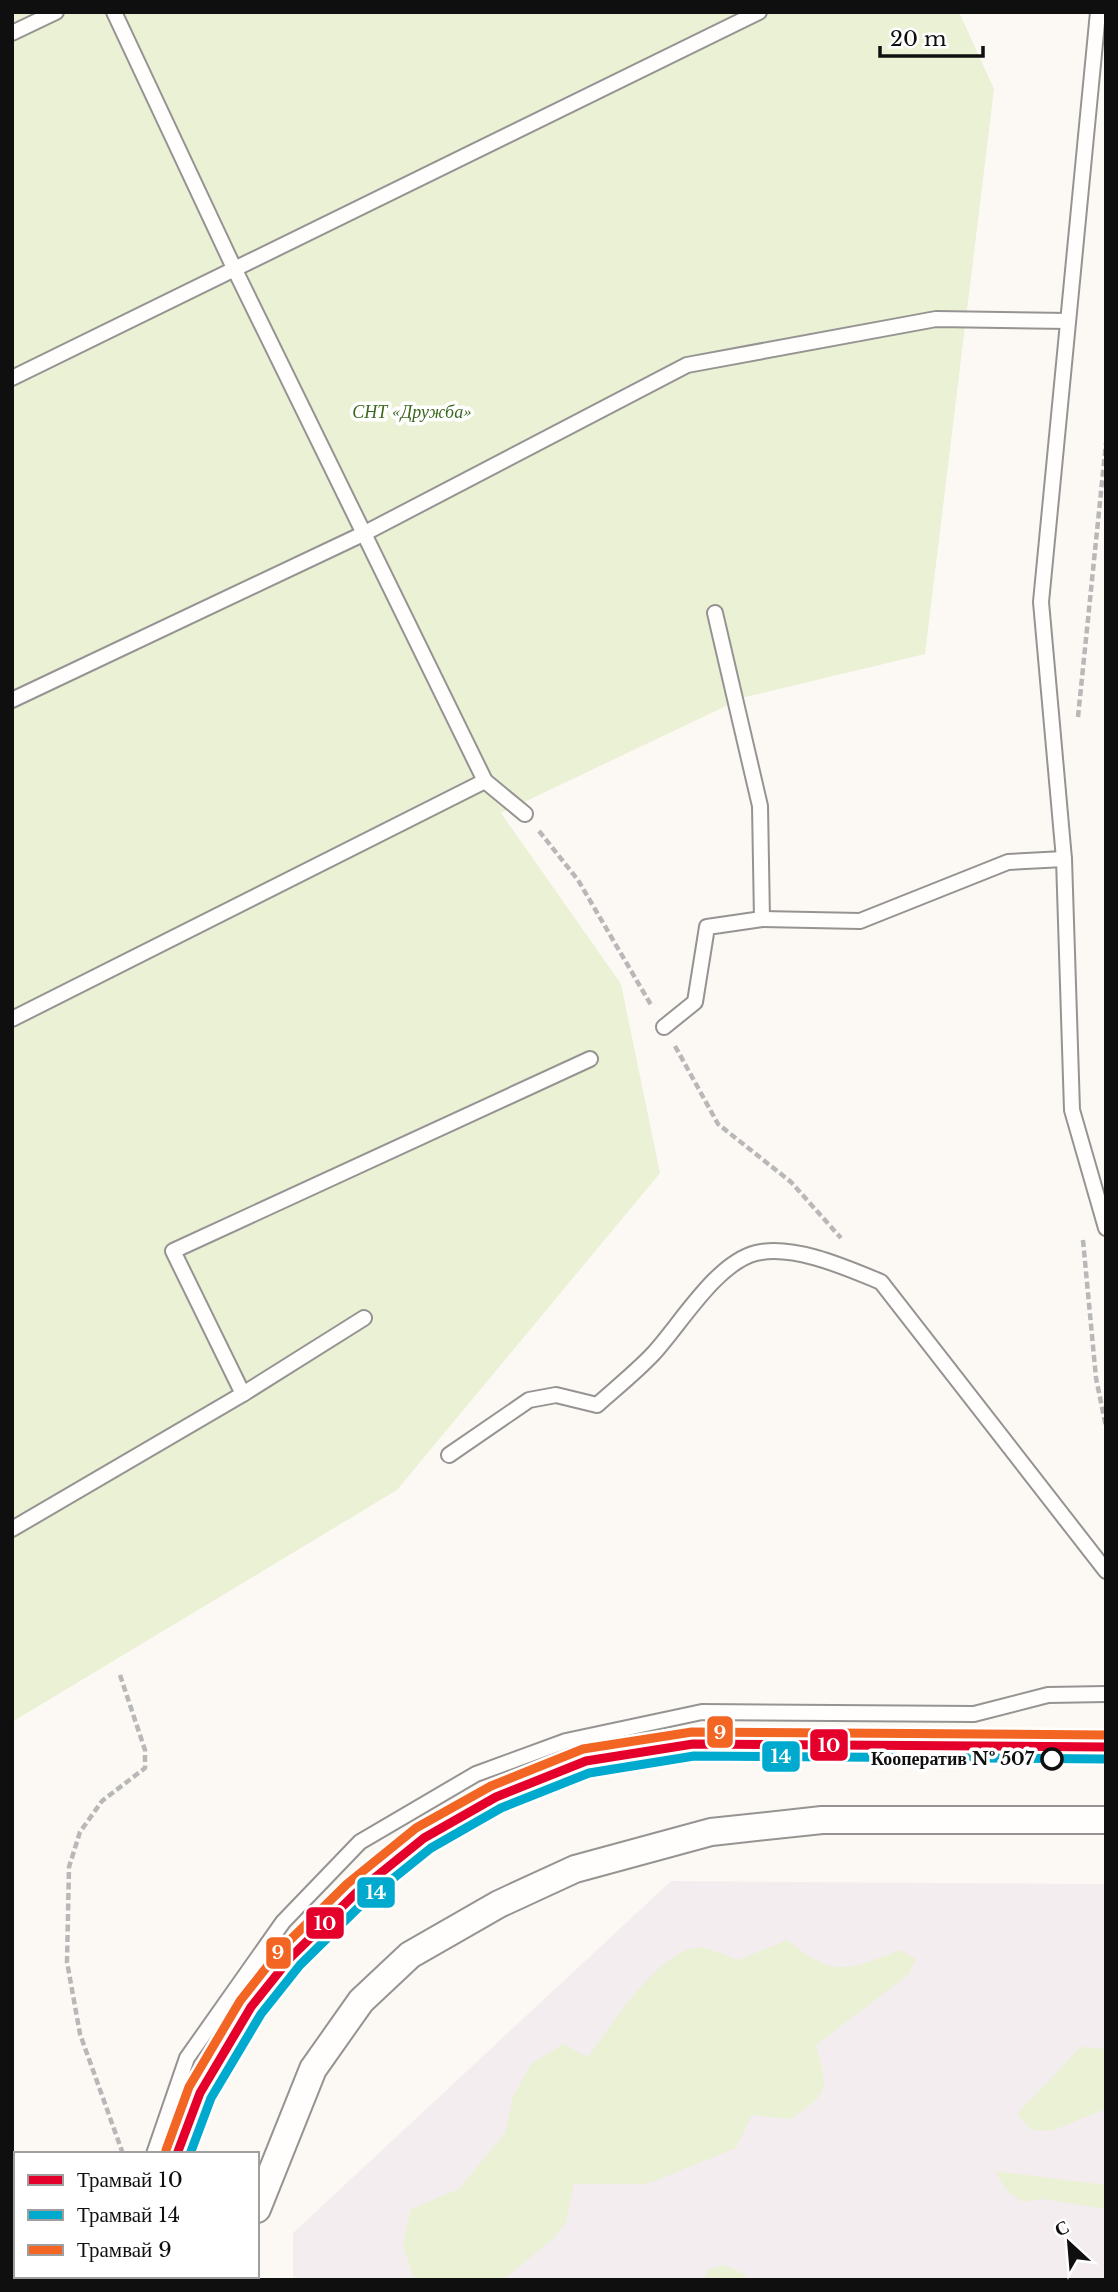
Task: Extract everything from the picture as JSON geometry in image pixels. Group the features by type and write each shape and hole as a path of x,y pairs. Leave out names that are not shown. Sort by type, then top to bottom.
{"street":[{"path":"259,2204 313,2069 360,2001 410,1955 499,1904 575,1869 711,1832 822,1820 1106,1820"}],"lane":[{"path":"12,33 57,12"},
{"path":"114,12 234,268 485,781 525,814"},
{"path":"12,378 759,12"},
{"path":"1098,12 1041,602 1064,859 1072,1110 1106,1228"},
{"path":"12,700 365,533 687,365 936,319 1068,321"},
{"path":"715,613 760,806 762,919"},
{"path":"12,1019 485,781"},
{"path":"664,1027 695,1002 707,927 762,919 860,921 1008,862 1064,859"},
{"path":"243,1394 173,1251 590,1059"},
{"path":"449,1455 529,1400 556,1395 597,1405 652,1355 719,1276 733,1264 756,1253 783,1253 828,1260 881,1282 1106,1571"},
{"path":"12,1529 243,1394 364,1318"},
{"path":"155,2152 187,2058 283,1922 360,1842 476,1774 566,1741 702,1712 974,1714 1048,1695 1106,1694"}],"path":[{"path":"1078,720 1106,443"},
{"path":"525,814 578,880 718,1124 791,1182 845,1242"},
{"path":"1083,1231 1096,1378 1106,1427"},
{"path":"120,1675 145,1750 145,1768 102,1801 80,1832 69,1867 67,1962 80,2034 122,2152"}],"shaded area":[{"path":"671,1881 1106,1884 1106,2280 293,2280 293,2233"}],"green space":[{"name":"СНТ «Дружба»","path":"12,12 959,12 994,89 925,654 745,697 501,813 621,984 660,1173 397,1490 12,1722"},
{"path":"787,1940 817,1961 841,1967 866,1963 900,1950 916,1959 908,1975 816,2045 824,2081 820,2095 813,2102 791,2119 752,2115 736,2148 647,2184 574,2184 566,2222 555,2237 503,2280 414,2280 403,2244 411,2209 459,2189 505,2133 513,2097 531,2064 563,2044 588,2057 638,1990 671,1959 687,1950 702,1948 738,1960"},
{"path":"1081,2047 1106,2049 1106,2109 1051,2131 1031,2130 1017,2114"},
{"path":"995,2171 1106,2185 1106,2209 1043,2199 1023,2202 1008,2192"},
{"path":"724,2265 743,2273 748,2280 705,2280 707,2270"}],"tram line":[{"name":"9","path":"166,2150 189,2087 240,2001 281,1949 347,1884 416,1828 491,1786 583,1749 692,1732 1106,1735"},
{"name":"10","path":"178,2152 200,2093 251,2007 291,1957 356,1893 424,1838 496,1797 586,1761 693,1744 1106,1747"},
{"name":"14","path":"191,2152 211,2098 261,2014 300,1965 364,1902 431,1848 501,1808 589,1773 694,1756 1106,1759"}],"place":[{"name":"Кооператив № 507","path":"1052,1759"}]}
